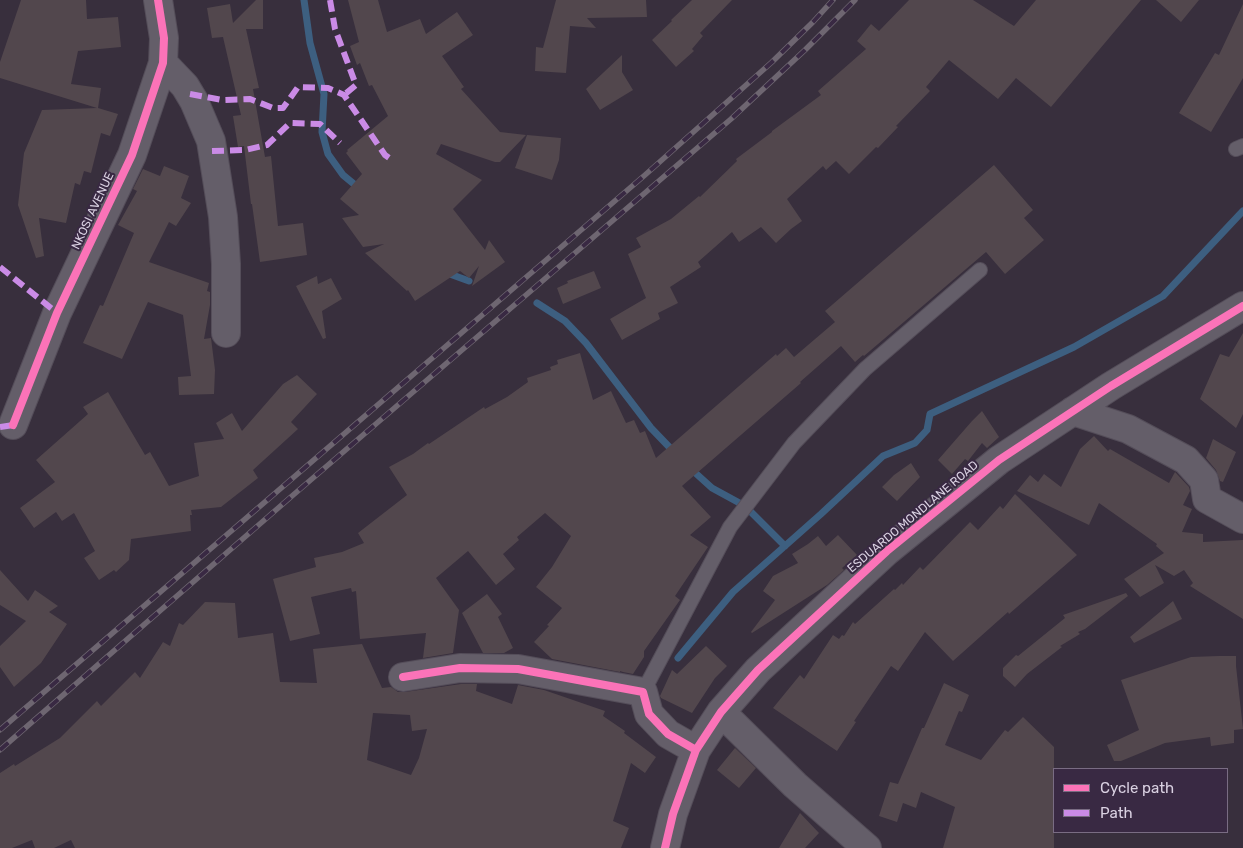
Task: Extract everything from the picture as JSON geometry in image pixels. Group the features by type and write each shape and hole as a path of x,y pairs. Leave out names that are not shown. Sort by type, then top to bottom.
{"street":[{"name":"NKOSI AVENUE","path":"14,425 57,313 132,155 163,63 164,38 158,0"},
{"path":"163,63 185,86 194,100 210,141 223,217 226,264 226,333"},
{"name":"ESDUARDO MONDLANE ROAD","path":"665,848 673,814 696,750 721,712 758,670 887,551 999,460 1111,386 1243,306"},
{"path":"1074,411 1128,429 1186,460 1204,480 1207,499 1243,519"},
{"path":"403,677 460,668 518,668 643,692 649,714 668,734 696,750"},
{"path":"721,712 795,785 867,848"}],"lane":[{"path":"643,692 730,527 794,443 865,369 980,270"}],"building":[{"path":"21,0 86,0 87,19 118,17 121,47 78,51 71,84 101,88 98,108 118,114 110,136 101,133 91,173 84,171 80,185 75,183 66,223 39,218 44,256 36,258 18,205 24,153 42,110 97,108 0,78 0,62"},
{"path":"256,0 263,0 263,29 246,29 259,88 253,89 265,157 271,156 278,226 303,223 307,255 260,262 244,146 238,147 233,116 241,115 223,37 212,38 207,8 230,4 233,23"},
{"path":"348,0 378,0 387,32 420,19 426,34 457,12 473,35 442,56 464,87 461,89 500,132 526,135 500,162 441,144 436,154 482,180 453,209 485,250 489,240 505,262 472,286 479,266 469,278 460,271 415,301 408,290 365,253 384,244 363,247 342,218 359,215 340,199 362,174 346,153 347,150 388,116 372,85 369,86 360,63 357,65 350,46 359,42"},
{"path":"556,0 646,0 647,17 587,18 596,28 570,26 566,73 535,71 536,47 543,48"},
{"path":"692,0 732,0 700,33 703,36 692,49 694,51 676,67 652,40"},
{"path":"909,0 973,0 1014,26 1036,0 1141,0 1051,107 1016,78 998,99 949,60 926,87 930,91 896,126 898,127 878,148 876,147 849,174 836,161 826,170 823,166 787,199 802,221 776,243 761,227 739,242 732,232 698,262 701,267 670,287 678,303 658,313 660,319 622,340 610,319 646,298 628,254 641,247 636,238 671,219 700,197 737,161 736,159 821,95 818,91 866,49 857,41 871,24 879,31"},
{"path":"1156,0 1199,0 1181,22"},
{"path":"1243,4 1243,78 1211,132 1179,113 1215,53 1219,55"},
{"path":"622,55 622,72 633,90 600,110 586,89"},
{"path":"527,135 561,138 559,160 552,180 515,168"},
{"path":"994,165 1033,210 1024,218 1044,240 1005,274 986,252 855,362 841,346 682,486 711,517 690,535 708,547 675,596 680,600 644,651 644,657 633,674 552,659 534,642 562,608 536,587 552,567 571,536 545,513 517,537 519,540 503,554 515,569 496,585 468,551 436,578 459,610 453,653 423,658 426,633 360,639 356,591 352,592 351,588 311,597 320,634 290,641 273,579 316,567 314,558 342,552 364,543 358,533 407,495 389,467 429,444 484,407 485,409 507,397 528,382 527,378 551,370 550,367 558,364 557,360 580,353 593,400 611,391 626,423 634,420 640,433 645,431 656,458 776,354 777,356 786,348 794,357 835,322 825,311"},
{"path":"164,166 189,176 181,198 191,203 176,226 169,222 149,262 209,283 207,291 210,292 210,305 204,339 211,338 215,370 214,394 179,395 178,377 191,376 183,315 148,302 122,359 83,343 100,305 103,306 134,233 118,225 137,191 133,189 143,169 160,176"},
{"path":"594,271 601,288 563,304 557,288 568,283 567,281"},
{"path":"317,276 318,284 331,278 342,299 322,311 326,338 323,339 296,286"},
{"path":"1243,333 1243,414 1236,428 1200,399 1220,354 1229,357"},
{"path":"297,375 317,394 291,422 298,429 253,470 258,478 221,507 191,510 191,531 131,539 129,560 116,572 114,570 99,580 84,558 95,551 74,513 62,521 56,512 34,528 20,508 55,482 36,460 88,414 83,407 108,392 145,455 150,452 169,486 199,476 194,443 224,439 216,423 232,413 242,431 283,384"},
{"path":"982,411 999,437 987,448 982,443 968,461 965,459 952,474 938,460"},
{"path":"1094,436 1108,451 1110,449 1169,483 1175,472 1189,487 1190,491 1183,505 1192,509 1182,532 1203,534 1203,542 1243,540 1243,619 1190,586 1193,583 1184,570 1174,576 1155,565 1164,583 1140,597 1124,579 1164,553 1156,546 1157,544 1099,503 1089,525 1017,491 1030,475 1038,482 1044,474 1061,487 1080,449"},
{"path":"1213,439 1236,452 1223,482 1220,481 1216,470 1206,458"},
{"path":"911,463 920,477 897,501 882,487 894,475"},
{"path":"1015,494 1077,555 1009,614 1008,612 953,661 925,632 898,671 891,666 854,721 856,722 837,751 773,708 800,675 804,679 833,635 839,639 842,635 844,636 853,622 855,624 894,589 902,583 903,585 920,567 923,570 970,522 978,530 1000,506 1003,509"},
{"path":"838,535 857,555 842,568 844,570 827,585 752,633 775,600 763,591 773,576 798,563 792,554 818,536 826,546"},
{"path":"0,570 28,601 35,590 58,606 49,612 67,624 41,663 14,687 0,667 0,646 26,621 0,605"},
{"path":"1126,593 1128,596 1085,629 1078,632 1080,634 1060,646 1062,647 1027,674 1015,687 1003,676 1003,668 1016,655 1018,656 1065,618 1063,615"},
{"path":"487,594 502,614 498,617 513,648 504,653 483,653 462,613"},
{"path":"1173,601 1182,619 1134,643 1130,637"},
{"path":"205,602 235,603 238,638 273,633 280,682 317,683 313,649 362,644 382,688 391,687 398,692 405,692 461,684 477,684 476,691 512,704 518,685 544,690 605,711 603,716 625,731 624,733 656,757 645,773 631,763 613,821 629,828 621,848 75,848 71,840 54,848 35,848 32,840 12,848 0,848 0,773 14,764 15,766 60,738 97,701 101,706 135,672 140,678 163,642 170,646 179,623 183,625","holes":["373,713 410,715 412,731 427,729 419,758 411,775 367,760"]},
{"path":"706,646 727,666 715,678 692,713 661,698 660,696 672,670 677,674"},
{"path":"1236,656 1243,729 1234,730 1234,743 1211,746 1210,737 1165,743 1121,761 1114,761 1107,745 1139,730 1121,680 1191,657"},
{"path":"944,683 969,695 962,712 959,711 945,745 981,760 1005,730 1008,732 1023,717 1054,747 1054,848 943,848 955,807 921,792 916,808 903,803 897,822 879,816 890,782 898,784 922,728 924,728"},
{"path":"735,748 756,768 739,788 717,770"},
{"path":"800,813 819,833 805,848 779,848"}],"waterway":[{"path":"304,0 310,43 324,94 322,132 328,154 343,175 360,189"},
{"path":"678,658 733,592 883,456 915,443 927,430 930,414 1074,347 1163,296 1243,211"},
{"path":"447,273 469,281"},
{"path":"537,303 565,321 586,343 651,428 674,452"},
{"path":"691,469 712,488 745,506 785,546"}],"railway":[{"path":"0,730 645,175 772,62 833,0"},
{"path":"0,750 731,119 855,0"}],"marked path":[{"path":"330,0 335,29 356,85 344,95"},
{"path":"190,94 222,100 250,99 273,108 283,108 298,87 328,88 344,95 385,155 392,160"},
{"path":"212,151 245,150 267,145 290,123 320,124 340,143"},
{"path":"0,267 57,313"},
{"path":"0,427 13,425"}],"cycle path":[{"path":"13,425 57,313 132,155 163,63 164,38 158,0"},
{"path":"665,848 673,814 696,750 721,712 758,670 887,551 999,460 1111,386 1243,306"},
{"path":"403,677 460,668 518,669 643,692 649,714 668,734 696,750"}]}
